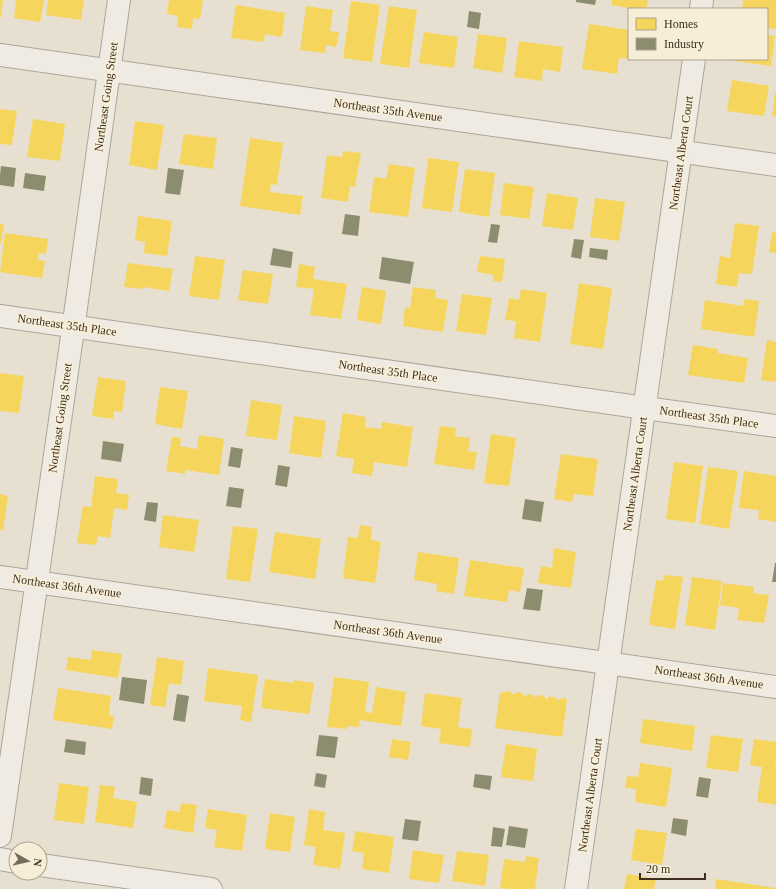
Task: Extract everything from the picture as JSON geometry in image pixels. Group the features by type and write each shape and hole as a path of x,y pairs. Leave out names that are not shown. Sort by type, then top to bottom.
{"street":[{"name":"Northeast Going Street","path":"0,836 119,0"},
{"name":"Northeast 35th Avenue","path":"0,55 776,164"},
{"name":"Northeast Alberta Court","path":"576,889 694,60"},
{"name":"Northeast 35th Place","path":"0,316 776,426"},
{"name":"Northeast 36th Avenue","path":"0,577 776,687"},
{"path":"48,866 211,889"}],"building: Homes":[{"path":"0,0 3,0 1,17 0,17"},
{"path":"16,0 44,0 40,22 14,18"},
{"path":"48,0 84,0 81,20 46,15"},
{"path":"169,0 203,0 200,19 193,18 192,29 177,27 178,16 167,14"},
{"path":"612,0 648,0 646,8 629,8 611,5"},
{"path":"743,0 776,0 776,29 768,28 768,8 742,8"},
{"path":"351,1 380,5 372,62 343,58"},
{"path":"236,5 285,13 282,37 265,34 264,42 231,38"},
{"path":"306,6 333,10 330,31 339,32 336,47 326,45 325,53 300,50"},
{"path":"389,6 417,10 409,68 380,64"},
{"path":"589,24 628,30 628,59 619,58 617,74 582,69"},
{"path":"424,32 458,37 454,68 419,63"},
{"path":"478,34 507,38 502,73 473,68"},
{"path":"768,35 775,36 771,66 734,61 768,60"},
{"path":"519,41 563,47 560,72 543,69 542,81 514,77"},
{"path":"732,80 769,86 764,116 727,111"},
{"path":"776,92 776,117 772,116"},
{"path":"0,109 17,111 12,145 0,144"},
{"path":"33,119 65,124 60,161 27,157"},
{"path":"135,121 164,125 157,170 129,165"},
{"path":"184,134 217,138 213,169 179,164"},
{"path":"250,138 283,143 277,185 271,184 270,192 303,196 300,215 240,206"},
{"path":"343,151 361,153 355,187 350,186 348,202 321,198 327,155 342,157"},
{"path":"428,158 459,162 452,212 422,208"},
{"path":"389,164 415,168 408,217 369,212 374,177 386,179"},
{"path":"465,169 495,173 489,217 459,212"},
{"path":"504,183 534,187 529,219 500,215"},
{"path":"547,193 578,198 573,230 542,226"},
{"path":"595,198 625,202 619,241 590,237"},
{"path":"138,216 172,221 167,256 144,253 145,242 135,240"},
{"path":"735,223 759,226 752,274 739,273 737,287 716,284 720,256 730,258"},
{"path":"0,224 4,224 1,243 0,243"},
{"path":"772,232 776,233 776,253 769,252"},
{"path":"5,233 48,239 46,254 39,253 38,260 45,261 42,278 0,272"},
{"path":"195,256 225,260 219,300 189,296"},
{"path":"480,256 505,259 502,282 493,281 494,275 477,272"},
{"path":"128,263 173,269 169,291 143,287 143,289 124,287"},
{"path":"299,264 315,267 313,279 347,284 341,319 310,315 314,289 296,287"},
{"path":"243,270 273,274 268,304 238,300"},
{"path":"579,283 612,288 603,349 570,344"},
{"path":"362,287 386,291 381,324 357,320"},
{"path":"413,287 436,290 435,298 448,300 443,332 403,326 405,307 410,308"},
{"path":"521,289 547,293 540,342 514,338 516,321 505,320 509,298 519,300"},
{"path":"462,294 492,298 486,335 456,331"},
{"path":"744,299 759,301 754,337 701,329 705,300 743,306"},
{"path":"767,340 776,342 776,382 761,380"},
{"path":"693,345 718,349 718,353 748,358 744,383 688,375"},
{"path":"0,373 24,376 19,413 0,411"},
{"path":"98,377 126,381 122,412 114,411 113,419 92,416"},
{"path":"160,387 188,391 182,429 155,424"},
{"path":"251,400 282,405 277,440 246,436"},
{"path":"343,413 366,417 365,427 381,429 382,422 413,427 407,467 374,462 372,476 352,473 354,459 336,456"},
{"path":"294,416 326,421 321,458 289,453"},
{"path":"440,426 456,428 455,436 470,438 468,451 477,452 474,470 434,464"},
{"path":"491,434 516,438 509,486 484,483"},
{"path":"199,435 224,439 219,475 186,470 185,474 166,471 172,437 181,438 180,446 197,449"},
{"path":"561,454 598,459 593,496 574,494 572,502 554,499"},
{"path":"674,462 703,466 695,523 666,519"},
{"path":"708,467 738,471 729,529 700,524"},
{"path":"744,471 776,476 776,522 758,519 759,510 739,508"},
{"path":"95,476 118,479 116,493 129,495 127,510 114,508 110,538 98,536 96,545 77,543 83,506 91,507"},
{"path":"0,494 8,496 3,530 0,530"},
{"path":"163,515 199,520 194,552 159,547"},
{"path":"360,525 372,527 371,540 381,542 375,583 343,578 348,537 358,538"},
{"path":"233,526 258,529 250,582 226,579"},
{"path":"275,532 321,539 315,579 269,572"},
{"path":"554,548 576,552 571,588 538,583 541,566 552,568"},
{"path":"418,552 459,558 454,594 436,591 437,584 414,580"},
{"path":"470,560 524,568 520,592 509,590 507,602 464,596"},
{"path":"664,575 683,577 675,629 649,625 656,580 663,581"},
{"path":"692,577 722,581 715,630 685,625"},
{"path":"723,583 754,587 753,593 769,595 764,623 737,620 739,608 720,605"},
{"path":"92,650 122,654 118,678 66,670 68,657 91,660"},
{"path":"157,657 184,661 181,685 169,683 165,707 150,705"},
{"path":"208,668 258,675 251,722 240,720 242,706 204,701"},
{"path":"334,677 369,682 365,712 372,713 376,687 406,692 401,726 360,720 359,727 348,726 347,729 327,727"},
{"path":"265,679 293,683 293,680 314,683 309,714 261,708"},
{"path":"58,688 111,696 109,715 114,716 112,729 53,720"},
{"path":"508,691 512,692 511,694 519,692 523,694 523,696 530,694 537,697 542,695 545,699 548,699 548,697 553,697 557,698 556,700 564,698 567,700 562,737 495,728 500,693"},
{"path":"425,693 462,698 458,727 472,729 470,747 439,743 441,729 421,726"},
{"path":"643,719 695,726 692,751 640,743"},
{"path":"711,735 743,739 738,772 706,768"},
{"path":"392,739 411,742 408,760 389,757"},
{"path":"754,739 776,742 776,805 757,802 762,767 750,765"},
{"path":"506,744 537,749 533,781 501,777"},
{"path":"640,763 672,768 666,807 635,802 636,789 625,788 627,776 638,777"},
{"path":"59,783 89,787 84,824 54,820"},
{"path":"100,785 115,787 113,798 137,802 133,828 95,822"},
{"path":"181,803 197,805 193,833 164,828 167,810 180,812"},
{"path":"208,809 247,815 242,851 214,847 217,830 205,828"},
{"path":"309,809 325,812 323,830 345,833 340,869 313,865 316,847 304,845"},
{"path":"270,813 295,817 290,852 265,849"},
{"path":"636,829 667,833 662,865 631,860"},
{"path":"355,831 394,837 389,873 362,869 364,853 352,851"},
{"path":"413,850 444,855 439,883 409,879"},
{"path":"457,851 489,855 485,886 452,881"},
{"path":"526,856 539,858 535,889 500,888 504,859 525,862"},
{"path":"627,874 656,879 654,889 624,889"},
{"path":"716,879 776,888 776,889 715,889"}],"building: Industry":[{"path":"576,0 596,0 595,5 576,2"},
{"path":"469,11 481,13 479,29 467,27"},
{"path":"1,166 16,168 14,187 0,185"},
{"path":"168,168 184,170 180,195 165,193"},
{"path":"25,173 46,176 44,191 23,188"},
{"path":"345,214 360,216 358,236 342,234"},
{"path":"491,224 500,225 497,243 488,242"},
{"path":"574,239 584,240 581,259 571,257"},
{"path":"273,248 293,252 291,268 270,265"},
{"path":"590,248 608,250 607,260 589,257"},
{"path":"382,257 414,262 410,284 379,279"},
{"path":"103,441 124,444 121,462 101,459"},
{"path":"231,447 243,449 240,468 228,466"},
{"path":"278,465 290,467 287,487 275,485"},
{"path":"229,487 244,489 241,508 226,506"},
{"path":"525,499 544,502 541,522 522,519"},
{"path":"147,502 158,503 156,522 144,520"},
{"path":"775,563 776,582 772,582"},
{"path":"527,588 543,590 540,611 523,609"},
{"path":"122,677 147,680 144,704 119,700"},
{"path":"177,694 189,696 185,722 173,720"},
{"path":"319,735 338,737 335,758 316,756"},
{"path":"66,739 86,742 85,755 64,752"},
{"path":"316,773 327,775 325,788 314,786"},
{"path":"475,774 492,776 490,790 473,787"},
{"path":"141,777 153,779 151,796 139,794"},
{"path":"699,777 711,779 708,798 696,796"},
{"path":"673,818 688,820 686,836 671,833"},
{"path":"405,819 421,821 418,841 402,839"},
{"path":"509,826 528,829 525,848 506,845"},
{"path":"493,827 505,829 502,847 491,846"}]}
